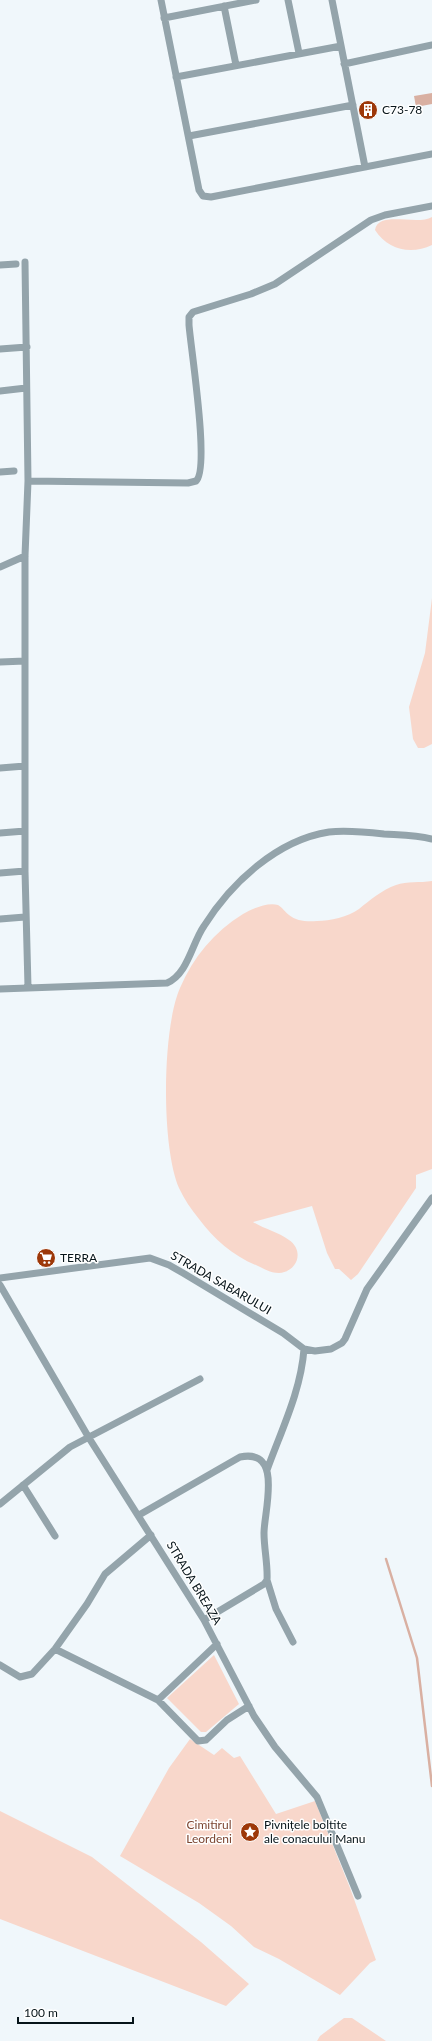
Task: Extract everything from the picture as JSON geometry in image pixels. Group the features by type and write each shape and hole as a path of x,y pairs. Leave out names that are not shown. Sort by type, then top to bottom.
{"street":[{"path":"160,0 199,190 206,197 432,154"},
{"path":"164,18 256,0"},
{"path":"288,0 299,53"},
{"path":"332,0 365,166"},
{"path":"224,6 236,65"},
{"path":"344,64 432,45"},
{"path":"176,77 341,46"},
{"path":"189,136 353,105"},
{"path":"28,481 188,483 196,481 200,476 201,450 189,326 189,317 193,312 251,294 275,284 371,220 385,215 432,206"},
{"path":"25,262 28,481 25,556 25,917 28,987"},
{"path":"0,265 16,264"},
{"path":"0,349 27,347"},
{"path":"0,390 26,388"},
{"path":"0,472 14,471"},
{"path":"0,567 25,556"},
{"path":"0,662 25,661"},
{"path":"0,768 26,766"},
{"path":"0,833 25,831"},
{"path":"0,989 167,983 180,972 203,927 228,894 257,866 283,849 318,835 339,831 417,836 432,839"},
{"path":"0,873 25,871"},
{"path":"0,919 25,917"},
{"path":"267,1470 295,1394 301,1372 304,1349 315,1351 326,1350 336,1346 346,1339 367,1289 432,1198"},
{"name":"STRADA SABARULUI","path":"0,1278 150,1258 176,1269 284,1333 304,1349"},
{"name":"STRADA BREAZA","path":"0,1285 89,1438 204,1620 249,1706 275,1747 317,1797 358,1896"},
{"path":"0,1504 66,1450 200,1379"},
{"path":"139,1515 240,1457 247,1456 257,1459 267,1470 270,1481 264,1531 267,1580 276,1609 293,1642"},
{"path":"23,1485 55,1536"},
{"path":"0,1665 16,1676 26,1676 35,1671 55,1649 87,1604 104,1574 151,1535"},
{"path":"204,1620 264,1584 267,1580"},
{"path":"158,1700 217,1644"},
{"path":"55,1649 158,1700 191,1735 201,1741 206,1740 227,1720 249,1706"}],"green space":[{"path":"432,217 432,245 416,250 400,249 393,246 380,237 375,230 378,224 390,219 417,220"},
{"path":"432,598 432,744 424,748 418,748 413,739 409,707 425,653"},
{"path":"432,881 432,1169 416,1175 416,1188 358,1274 351,1280 339,1269 335,1269 327,1253 312,1206 253,1222 285,1237 297,1250 297,1260 290,1269 279,1273 265,1270 225,1247 211,1234 185,1200 179,1188 173,1169 169,1145 167,1117 167,1058 174,1007 180,988 191,966 214,937 232,921 255,908 274,904 281,907 289,915 298,920 328,920 339,918 355,912 381,892 396,885"},
{"path":"214,1655 239,1704 206,1732 201,1732 167,1698"},
{"name":"Cimitirul Leordeni","path":"190,1739 214,1755 222,1748 234,1758 240,1756 276,1814 315,1801 350,1888 376,1960 370,1963 340,1995 279,1959 254,1947 231,1926 199,1903 120,1856 169,1768"},
{"path":"0,1811 92,1857 201,1942 249,1984 226,2006 0,1919"},
{"path":"344,2018 352,2018 386,2041 317,2041 320,2036"}],"shaded area":[{"path":"432,93 432,104 416,107 414,96"}],"waterway":[{"path":"386,1559 417,1658 432,1786"}],"place":[{"name":"C73-78","path":"368,110"},
{"name":"TERRA","path":"46,1258"},
{"name":"Pivnițele boltite ale conacului Manu","path":"250,1832"}]}
